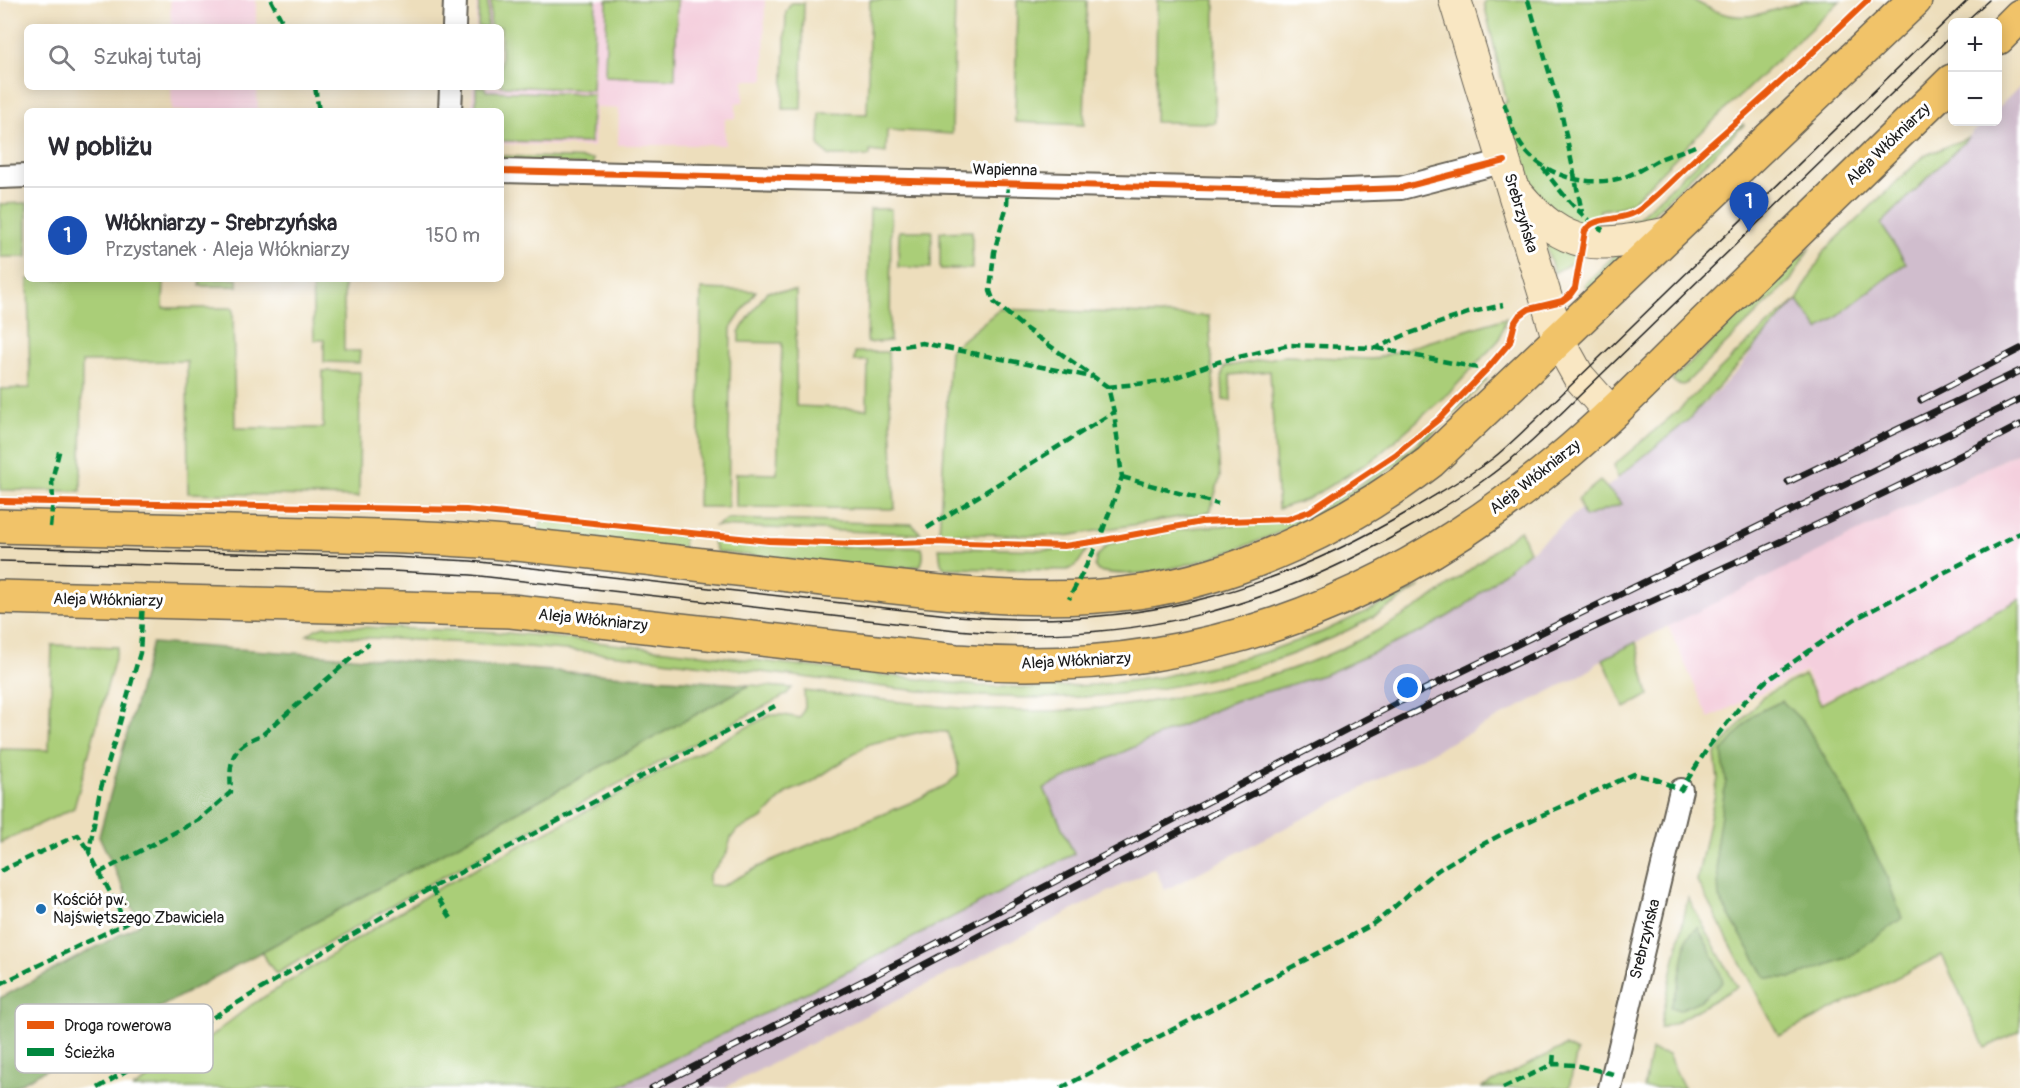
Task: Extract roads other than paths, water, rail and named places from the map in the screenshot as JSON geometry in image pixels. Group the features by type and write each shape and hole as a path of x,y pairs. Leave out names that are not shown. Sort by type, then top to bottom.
{"main road":[{"name":"Srebrzyńska","path":"1455,0 1559,341 1579,377 1611,413"},
{"path":"0,526 452,539 995,597 1069,599 1141,592 1194,580 1258,559 1324,531 1386,495 1430,462 1915,0"},
{"path":"2002,34 2020,16"},
{"name":"Aleja Włókniarzy","path":"0,597 511,611 987,663 1060,665 1120,660 1167,653 1243,635 1329,605 1377,582 1446,543 1499,507 1554,465 1611,413 1948,86"},
{"path":"1509,174 1543,219 1565,235 1583,242 1613,243 1669,233"}],"street":[{"path":"454,24 455,0"},
{"path":"450,108 451,90"},
{"name":"Wapienna","path":"504,171 1317,191 1401,188 1509,174"},
{"path":"0,177 24,176"},
{"name":"Srebrzyńska","path":"1610,1088 1681,790"}],"tram line":[{"path":"0,547 471,561 957,616 1020,619 1080,618 1137,612 1193,601 1247,586 1301,566 1356,540 1411,510 1492,459 1533,422 1968,0"},
{"path":"1969,18 1989,0"},
{"path":"0,561 471,575 956,630 1017,634 1076,633 1133,627 1189,617 1243,602 1297,583 1351,559 1424,519 1496,471 1545,429 1948,39"}],"railway":[{"path":"1921,400 2020,349"},
{"path":"1788,482 2020,371"},
{"path":"652,1088 912,956 1401,701 2020,399"},
{"path":"685,1088 1218,811 1397,721 1553,646 1866,502 2020,425"}],"place":[{"name":"Włókniarzy - Srebrzyńska","path":"1749,232"},
{"name":"Kościół pw. Najświętszego Zbawiciela","path":"41,909"}]}
